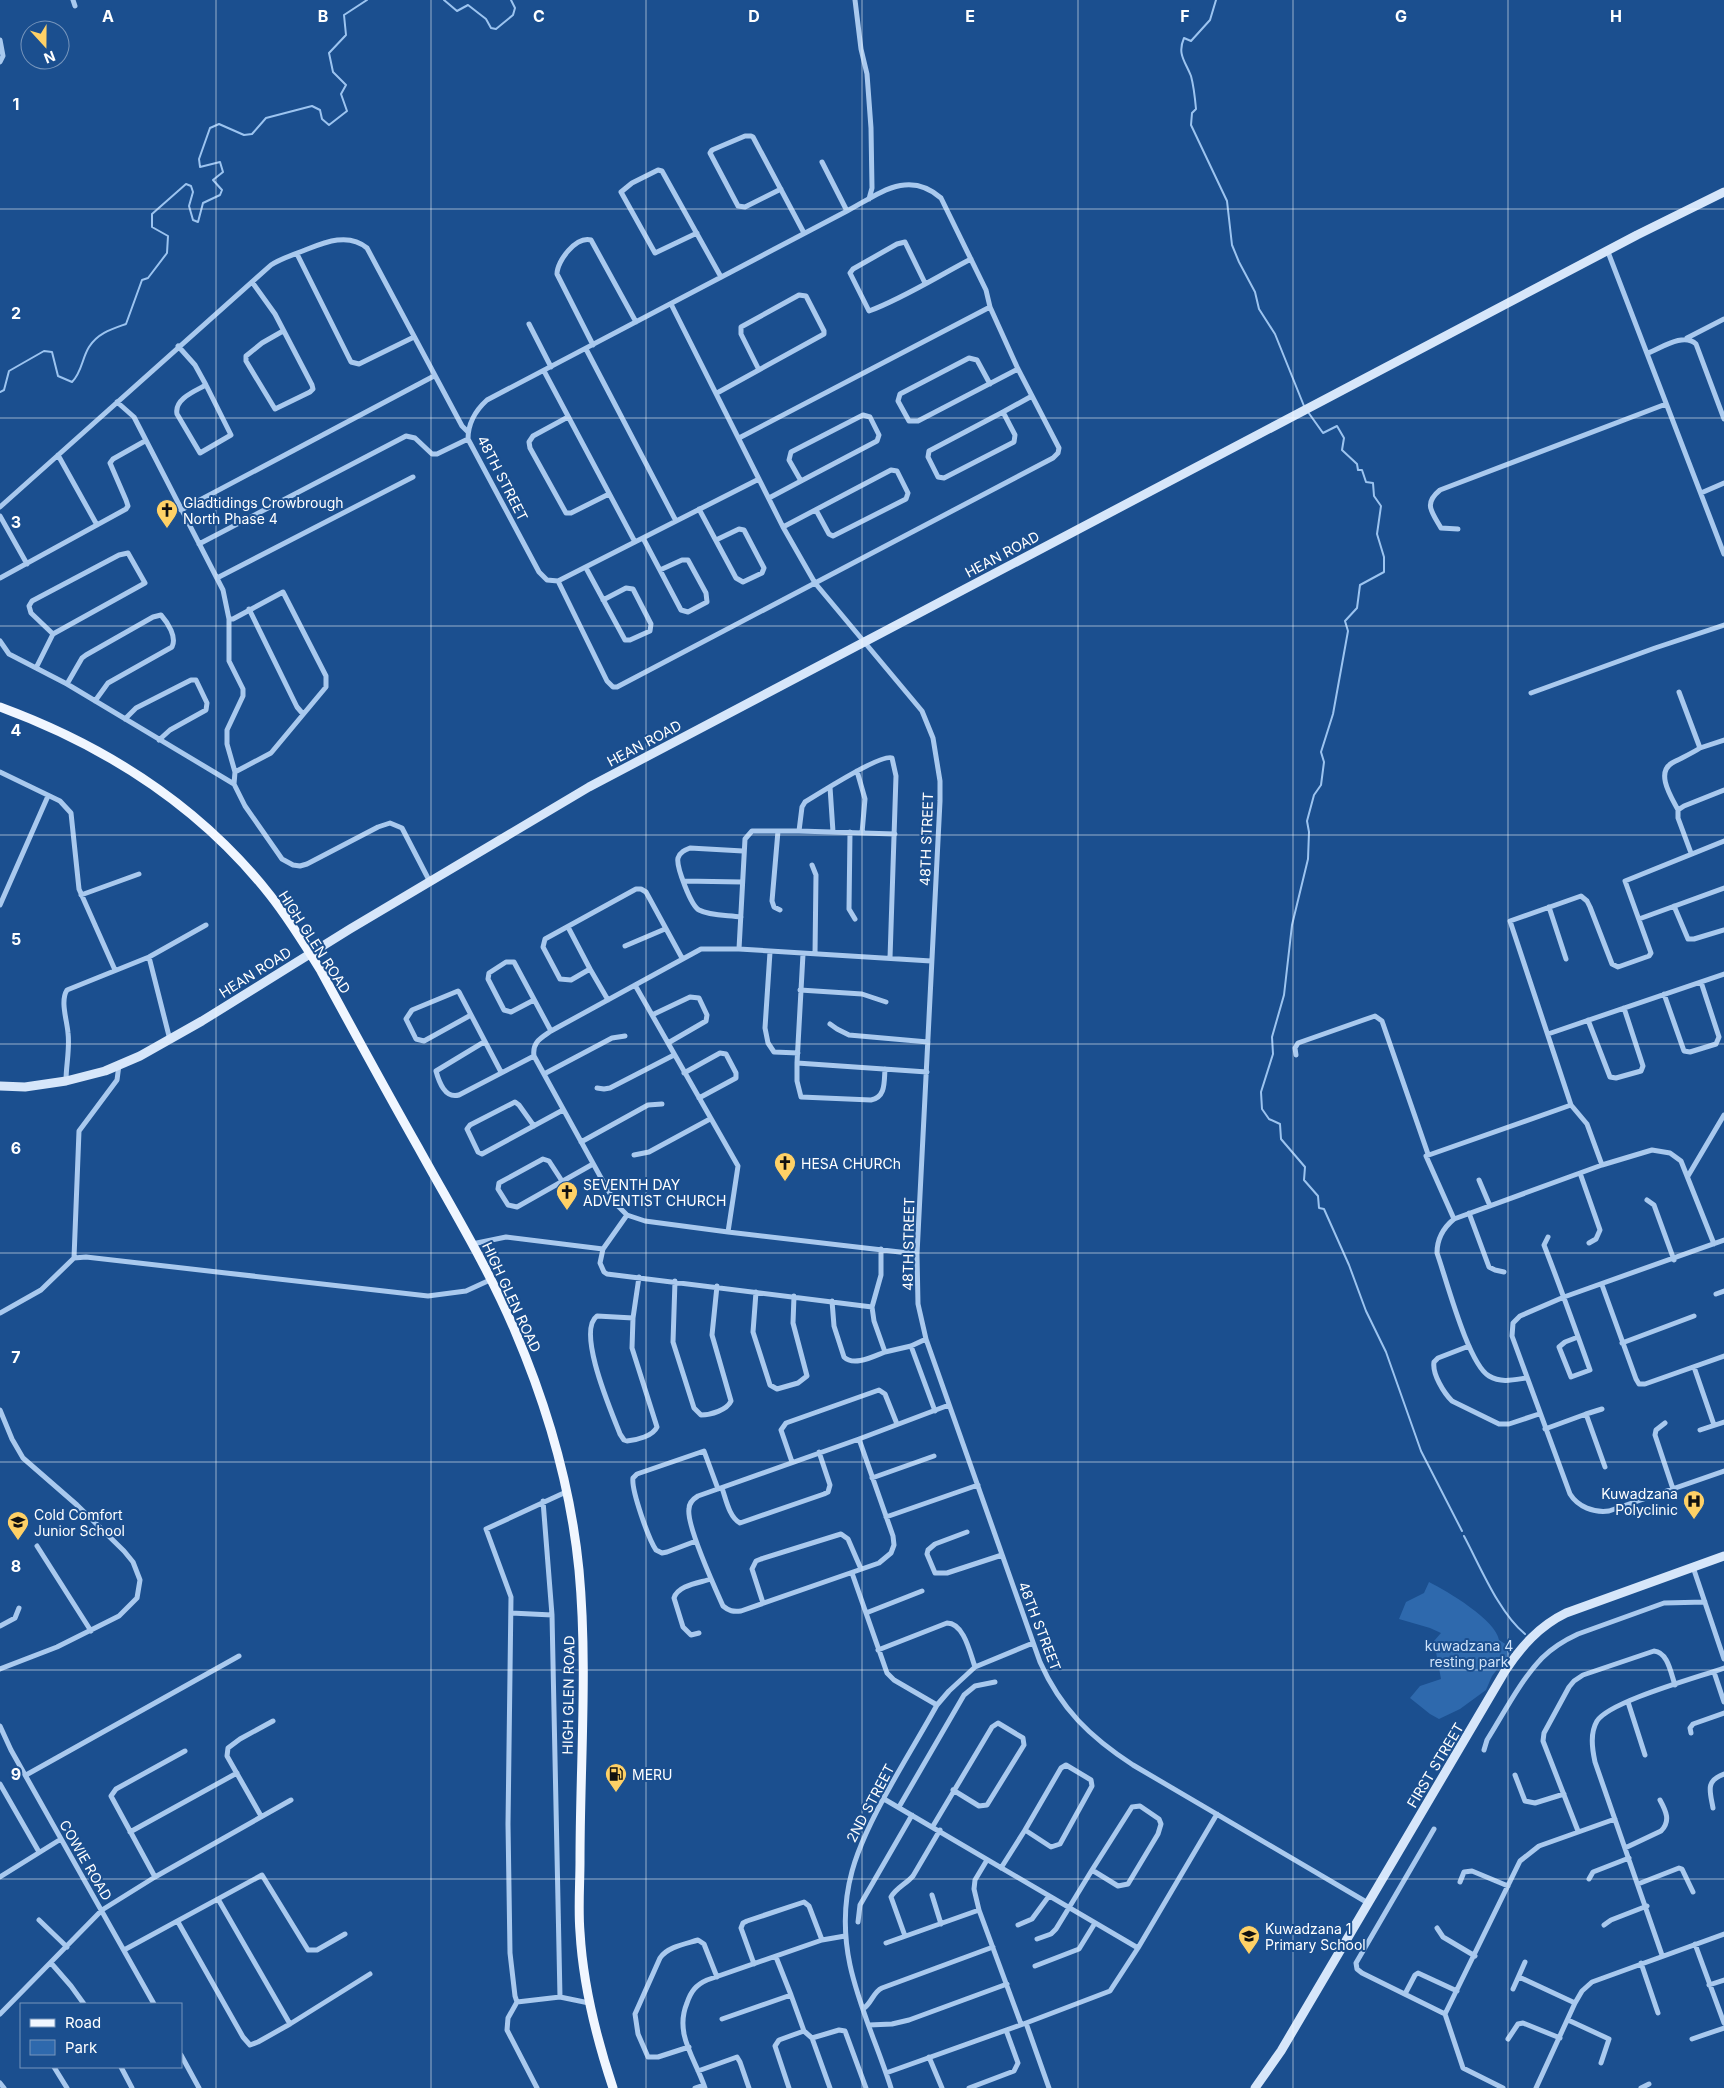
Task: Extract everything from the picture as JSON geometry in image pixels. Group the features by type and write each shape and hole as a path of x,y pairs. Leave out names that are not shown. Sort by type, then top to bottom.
{"main road":[{"name":"HIGH GLEN ROAD","path":"0,707 81,741 133,771 180,805 223,844 264,888 310,954 471,1244 514,1328 536,1385 554,1445 566,1492 576,1546 582,1628 579,1907 583,1964 589,2003 613,2088"}],"street":[{"path":"855,0 870,104 872,188 869,199"},
{"path":"0,40 3,56 0,62"},
{"path":"781,189 746,206 738,206 710,153 712,150 745,136 751,136 781,189 804,233"},
{"path":"822,162 847,211"},
{"path":"697,233 655,253 621,192 658,170 662,171 697,233 721,277"},
{"path":"671,304 869,199 893,188 908,184 924,187 934,192 940,198 986,290 990,307 1018,369 1058,448 1058,453 1053,458 617,687 612,687 607,681 558,582 759,479"},
{"name":"HEAN ROAD","path":"0,1086 26,1086 66,1081 119,1065 170,1040 592,786 1724,192"},
{"path":"0,507 178,346 271,265 334,240 347,239 362,244 371,254 434,376 462,426 468,432"},
{"path":"593,345 557,274 557,268 568,250 576,244 586,239 593,243 636,322"},
{"path":"926,283 908,243 905,242 897,244 868,260 850,273 869,311 926,283 971,259"},
{"path":"1608,252 1724,554"},
{"path":"296,254 351,362 359,364 414,337"},
{"path":"252,282 274,314 283,331 313,389 275,409 246,361 246,356 262,343 283,331"},
{"path":"717,393 759,370 824,334 806,296 798,295 741,327 741,334 759,370"},
{"name":"48TH STREET","path":"558,582 548,580 540,572 468,439 468,432 477,410 487,400 671,304 759,479 815,583 922,711 933,738 938,767 940,801 917,1254 918,1304 926,1339 949,1405 1033,1643 1051,1685 1072,1716 1086,1730 1125,1760 1368,1903"},
{"path":"739,438 990,307"},
{"path":"1648,353 1686,339 1724,319"},
{"path":"529,324 551,367"},
{"path":"1686,339 1690,339 1696,344 1724,419"},
{"path":"178,346 195,365 206,384 231,435 200,453 181,422 176,409 180,402 206,384"},
{"path":"586,349 676,521"},
{"path":"990,384 976,360 968,358 900,394 898,401 909,421 918,421 990,384 1018,369"},
{"path":"544,371 635,542"},
{"path":"181,510 434,376"},
{"path":"1002,412 1015,435 1014,442 944,478 938,478 928,457 929,451 1002,412 1032,396"},
{"path":"117,402 134,417 223,590 229,619 229,661 243,688 243,696 227,730 228,744 235,772 234,784 245,806 286,862 300,866 382,825 390,823 402,828 430,882"},
{"path":"1458,529 1441,528 1430,508 1430,500 1440,490 1666,404"},
{"path":"769,498 877,441 879,435 870,417 863,415 791,452 789,460 800,481"},
{"path":"568,417 533,436 529,442 530,448 566,512 571,513 610,494"},
{"path":"199,544 406,436 415,438 432,454 437,454 468,439"},
{"path":"0,578 122,512 128,506 110,467 111,461 145,441"},
{"path":"58,455 97,525"},
{"path":"784,527 891,470 897,471 908,492 906,499 833,536 829,534 816,510"},
{"path":"217,578 413,477"},
{"path":"1701,493 1724,483"},
{"path":"699,509 716,540 738,580 743,582 762,573 764,568 744,530 739,529 716,540"},
{"path":"0,516 27,564"},
{"path":"643,538 679,606 684,612 688,612 707,602 706,593 692,563 688,560 682,560 660,570"},
{"path":"36,668 53,634 145,583 128,553 119,555 32,601 29,606 31,613 53,634"},
{"path":"586,568 624,640 630,640 650,631 651,624 633,589 626,588 603,600"},
{"path":"229,619 283,592 326,676 326,687 271,753 235,772"},
{"path":"249,610 297,707 304,714"},
{"path":"67,684 82,658 86,655 153,617 162,615 173,636 172,647 108,683 95,701"},
{"path":"1531,693 1724,625"},
{"path":"0,641 9,654 67,684 234,784"},
{"path":"125,719 136,708 191,680 196,680 207,702 206,710 170,730 159,740"},
{"path":"1679,692 1700,748"},
{"path":"1691,853 1678,818 1678,810 1664,780 1665,772 1667,766 1689,756 1700,748 1724,740"},
{"path":"799,831 803,804 857,771 885,757 892,758 896,776 890,958"},
{"path":"857,771 865,799 862,833"},
{"path":"0,772 60,801 71,813 81,895 115,970"},
{"path":"830,787 833,832"},
{"path":"1678,810 1724,790"},
{"path":"0,905 48,796"},
{"path":"739,949 745,839 752,831 778,830 894,834"},
{"path":"778,830 772,902 774,907 780,910"},
{"path":"850,832 849,909 855,919"},
{"path":"1602,1165 1586,1124 1571,1105 1510,922 1581,896 1590,907 1612,964 1616,968 1651,954 1625,881 1724,841"},
{"path":"741,917 698,910 693,905 679,871 678,860 679,855 690,848 744,851"},
{"path":"812,865 816,875 815,954"},
{"path":"81,895 139,874"},
{"path":"684,881 742,882"},
{"path":"590,969 571,980 563,981 558,977 543,947 543,942 638,888 646,892 682,958"},
{"path":"1639,919 1724,888"},
{"path":"1674,906 1688,939 1694,940 1724,930"},
{"path":"1549,907 1566,959"},
{"path":"66,1081 69,1041 63,995 67,990 149,957 206,925"},
{"path":"568,927 608,1000"},
{"path":"625,946 665,929"},
{"path":"917,1254 645,1221 626,1215 616,1204 534,1056 535,1044 551,1031 701,949 739,949 931,961"},
{"path":"770,952 766,1037 774,1052 798,1054"},
{"path":"803,954 797,1063 797,1081 801,1097 876,1099 882,1093 885,1069"},
{"path":"149,957 170,1040"},
{"path":"534,1000 511,1012 504,1010 488,980 489,974 506,962 512,961 534,1000 551,1031"},
{"path":"1548,1034 1724,974"},
{"path":"1664,994 1684,1051 1690,1052 1716,1044 1720,1038 1701,982"},
{"path":"635,985 738,1166 728,1232"},
{"path":"471,1015 424,1041 416,1039 406,1019 412,1010 456,990 459,992 501,1072"},
{"path":"800,990 862,994 886,1002"},
{"path":"652,1015 690,997 699,998 707,1015 706,1021 668,1043"},
{"path":"1588,1020 1610,1077 1616,1078 1641,1071 1643,1066 1624,1008"},
{"path":"1296,1055 1298,1043 1375,1016 1382,1021 1428,1154 1426,1157 1454,1219"},
{"path":"830,1024 849,1035 928,1042"},
{"path":"544,1074 612,1038 626,1036"},
{"path":"484,1042 436,1071 446,1094 450,1096 458,1095 534,1056"},
{"path":"684,1073 720,1054 726,1054 736,1073 736,1078 699,1098"},
{"path":"596,1088 610,1088 674,1055"},
{"path":"797,1063 927,1072"},
{"path":"74,1258 79,1131 117,1080 119,1065"},
{"path":"534,1126 520,1105 514,1102 470,1125 467,1129 478,1152 482,1154 534,1126 563,1110"},
{"path":"581,1142 648,1105 662,1104"},
{"path":"1428,1154 1571,1105"},
{"path":"1688,1176 1724,1115"},
{"path":"634,1155 649,1152 710,1119"},
{"path":"1526,1378 1508,1381 1498,1380 1487,1375 1480,1368 1469,1346 1437,1252 1440,1236 1447,1225 1454,1219 1602,1165 1658,1150 1676,1156 1681,1161 1714,1244"},
{"path":"562,1181 549,1161 543,1159 499,1183 498,1189 508,1205 514,1207 562,1181 593,1164"},
{"path":"1580,1173 1600,1230 1596,1239 1589,1243"},
{"path":"1479,1180 1490,1206"},
{"path":"1646,1200 1654,1204 1674,1260"},
{"path":"1469,1213 1489,1267 1504,1272"},
{"path":"626,1215 603,1249 600,1263 604,1272 617,1276 675,1281 872,1306"},
{"path":"471,1244 506,1237 603,1249"},
{"path":"1548,1237 1544,1245 1564,1297 1578,1336 1590,1370 1571,1376 1559,1347 1578,1336"},
{"path":"1724,1240 1674,1260 1564,1297 1520,1316 1513,1323 1512,1336 1539,1414 1570,1494 1574,1500 1584,1507 1602,1512 1609,1511 1724,1471"},
{"path":"881,1250 881,1275 872,1306 874,1321 885,1352"},
{"path":"0,1313 40,1290 74,1258 86,1257 428,1296 466,1291 490,1280"},
{"path":"632,1318 601,1315 593,1319 591,1323 593,1357 620,1434 627,1441 651,1434 657,1427 632,1348 632,1318 639,1277"},
{"path":"675,1281 672,1342 694,1408 701,1415 725,1409 731,1401 712,1335 717,1286"},
{"path":"1602,1285 1622,1343 1639,1384 1645,1384 1724,1356"},
{"path":"1716,1294 1724,1291"},
{"path":"756,1292 752,1332 770,1385 777,1389 798,1383 807,1376 793,1323 794,1296"},
{"path":"832,1301 834,1326 844,1357 847,1360 857,1361 911,1346 926,1339"},
{"path":"1622,1343 1694,1316"},
{"path":"911,1346 935,1411"},
{"path":"1469,1346 1438,1358 1434,1362 1435,1371 1447,1396 1452,1401 1498,1424 1510,1424 1539,1414"},
{"path":"1694,1366 1714,1425"},
{"path":"792,1462 781,1430 786,1423 879,1390 885,1394 897,1424"},
{"path":"859,1439 893,1536 894,1545 891,1553 879,1563 852,1573 741,1611 734,1612 728,1610 723,1606 711,1579 696,1541 689,1516 690,1504 698,1496 949,1405"},
{"path":"1545,1429 1602,1409"},
{"path":"0,1410 12,1439 23,1458 77,1505 133,1562 140,1580 137,1598 119,1616 57,1648 0,1669"},
{"path":"1586,1414 1605,1467"},
{"path":"1665,1422 1656,1430 1655,1435 1673,1489"},
{"path":"1700,1430 1724,1422"},
{"path":"696,1541 667,1552 662,1553 656,1550 639,1507 632,1483 633,1478 638,1474 704,1451 732,1515 740,1523 828,1492 830,1485 818,1452"},
{"path":"872,1478 934,1456"},
{"path":"886,1516 978,1485"},
{"path":"517,2002 514,1996 510,1953 508,1824 511,1597 486,1529 566,1492"},
{"path":"543,1501 552,1615 560,1997"},
{"path":"967,1532 936,1544 928,1550 927,1554 936,1573 947,1574 1002,1555"},
{"path":"763,1603 752,1569 756,1562 761,1559 841,1534 848,1539 861,1569"},
{"path":"37,1546 91,1631"},
{"name":"FIRST STREET","path":"1255,2088 1281,2051 1505,1671 1524,1646 1548,1623 1566,1613 1724,1556"},
{"path":"1692,1567 1724,1659"},
{"path":"852,1573 878,1650 890,1677 937,1706"},
{"path":"699,1633 691,1635 685,1631 674,1598 675,1594 682,1589 711,1579"},
{"path":"866,1613 922,1591"},
{"path":"1484,1750 1487,1740 1532,1670 1544,1656 1565,1640 1664,1603 1705,1602"},
{"path":"0,1626 15,1618 19,1608"},
{"path":"512,1613 552,1615"},
{"path":"878,1650 947,1623 952,1623 960,1629 975,1667"},
{"name":"2ND STREET","path":"891,2088 850,1966 845,1936 844,1912 851,1870 864,1834 937,1706 949,1691 975,1667 1033,1643"},
{"path":"1578,1831 1543,1741 1544,1733 1568,1687 1583,1675 1651,1651 1658,1651 1664,1656 1675,1685"},
{"path":"26,1775 238,1656"},
{"path":"1662,1955 1595,1762 1592,1743 1593,1733 1599,1719 1605,1713 1628,1702 1724,1668"},
{"path":"1714,1672 1724,1702"},
{"path":"899,1807 964,1695 975,1686 994,1682"},
{"path":"1628,1702 1645,1755"},
{"path":"1690,1733 1690,1728 1693,1724 1724,1713"},
{"path":"261,1816 227,1756 228,1748 240,1739 273,1721"},
{"path":"933,1826 952,1790 995,1724 1002,1724 1023,1738 1024,1745 987,1805 979,1806 952,1790"},
{"name":"COWIE ROAD","path":"0,1726 153,2003"},
{"path":"155,1876 111,1796 116,1789 186,1751"},
{"path":"1001,1868 1063,1766 1066,1765 1093,1783 1057,1846 1051,1847 1025,1830"},
{"path":"130,1832 237,1773"},
{"path":"1515,1774 1525,1801 1530,1803 1564,1794"},
{"path":"1713,1808 1710,1787 1716,1777 1724,1774"},
{"path":"0,1784 39,1852"},
{"path":"884,1799 940,1830 987,1860 1138,1948"},
{"path":"0,2014 102,1910 155,1876 291,1800"},
{"path":"1625,1848 1661,1831 1665,1826 1667,1813 1660,1800"},
{"path":"1036,1939 1053,1932 1069,1908 1092,1870 1132,1807 1140,1806 1159,1819 1161,1824 1158,1834 1128,1884 1118,1886 1092,1870"},
{"path":"886,2073 1024,2024 1110,1990 1138,1948 1217,1814"},
{"path":"858,1922 860,1905 912,1815"},
{"path":"1445,2014 1520,1861 1532,1850 1578,1831 1615,1819"},
{"path":"1434,1828 1356,1963 1357,1968 1445,2014 1463,2068 1503,2088"},
{"path":"905,1936 891,1897 896,1889 913,1876 940,1830"},
{"path":"0,1877 62,1839"},
{"path":"1589,1879 1593,1872 1629,1858"},
{"path":"987,1860 974,1884 979,1910 1049,2088"},
{"path":"1638,1884 1679,1868 1685,1873 1693,1892"},
{"path":"1460,1882 1464,1872 1472,1870 1508,1886"},
{"path":"124,1950 262,1875 308,1950 317,1950 345,1934"},
{"path":"932,1894 941,1924"},
{"path":"1018,1925 1032,1919 1049,1896"},
{"path":"218,1899 290,2024"},
{"path":"754,1964 742,1928 743,1923 748,1921 804,1902 809,1906 822,1940"},
{"path":"1604,1925 1611,1920 1646,1906"},
{"path":"886,1943 979,1910"},
{"path":"40,1920 67,1947"},
{"path":"178,1922 243,2037 250,2044 258,2042 290,2024 370,1974"},
{"path":"1035,1966 1079,1949 1095,1923"},
{"path":"1437,1928 1443,1937 1475,1956"},
{"path":"1537,2088 1575,2003 1582,1991 1592,1982 1724,1934"},
{"path":"695,2088 704,2086 682,2025 684,2009 690,1995 699,1984 822,1940 845,1936"},
{"path":"689,2047 658,2057 648,2057 644,2052 635,2022 637,2008 660,1958 671,1949 698,1940 704,1944 717,1977"},
{"path":"1695,1944 1724,2023"},
{"path":"863,2009 870,2003 876,1991 882,1988 993,1947"},
{"path":"776,1957 804,2031 812,2038 830,2088"},
{"path":"1514,1989 1525,1962"},
{"path":"51,1963 83,2003"},
{"path":"1641,1963 1658,2013"},
{"path":"1406,1994 1415,1975 1418,1973 1457,1991"},
{"path":"1519,1977 1575,2003"},
{"path":"1709,1985 1724,1980"},
{"path":"869,2025 892,2024 909,2020 1007,1984"},
{"path":"722,2019 791,1995"},
{"path":"517,2002 560,1997 589,2003"},
{"path":"517,2002 508,2018 508,2030 537,2088"},
{"path":"1568,2020 1608,2039 1600,2063"},
{"path":"1508,2039 1518,2024 1523,2023 1560,2038"},
{"path":"1692,2040 1724,2028"},
{"path":"812,2038 839,2030 845,2031 866,2088"},
{"path":"969,2088 1014,2071 1017,2068 1018,2063 1006,2030"},
{"path":"789,2088 775,2046 779,2040 804,2031"},
{"path":"182,2057 199,2088"},
{"path":"698,2070 736,2057 740,2062 748,2088"},
{"path":"929,2057 942,2088"},
{"path":"55,2068 67,2088"},
{"path":"122,2068 132,2088"},
{"path":"0,2083 4,2088"},
{"path":"1641,2088 1649,2084"}],"green space":[{"name":"kuwadzana 4 resting park","path":"1429,1582 1470,1607 1489,1624 1496,1632 1499,1640 1513,1649 1492,1676 1486,1690 1460,1709 1439,1719 1410,1698 1420,1686 1441,1679 1434,1641 1441,1633 1399,1619 1406,1602 1424,1593"}],"waterway":[{"path":"0,392 4,390 9,371 44,351 52,352 58,376 72,382 78,374 87,351 93,342 106,332 126,324 142,280 148,278 167,253 168,236 152,227 152,214 186,184 191,186 193,192 189,206 193,220 198,222 203,203 220,195 222,190 213,180 223,172 220,162 200,167 199,159 210,128 219,124 244,135 252,134 266,118 312,106 320,110 322,119 329,125 347,111 341,94 346,85 333,72 329,53 346,35 344,15 367,0"},
{"path":"444,0 457,11 468,5 486,19 491,28 496,29 513,15 515,8 511,0"},
{"path":"1216,0 1210,20 1191,41 1184,38 1182,44 1181,49 1184,62 1191,76 1195,97 1196,109 1192,113 1191,125 1227,201 1232,245 1255,292 1259,309 1275,334 1304,406"},
{"path":"1308,412 1323,433 1337,426 1344,438 1342,450 1357,464 1358,470 1362,470 1366,482 1373,483 1374,496 1381,506 1377,534 1384,557 1384,572 1360,585 1357,608 1345,621 1348,631 1333,714 1321,752 1324,762 1321,785 1314,795 1307,821 1309,832 1308,859 1292,925 1284,995 1272,1037 1273,1054 1261,1092 1262,1109 1269,1119 1280,1124 1281,1139 1305,1167 1304,1180 1318,1196 1319,1208 1324,1209 1349,1265 1366,1311 1386,1352 1421,1451 1462,1531"},
{"path":"1464,1536 1498,1602 1525,1634"}],"place":[{"name":"Gladtidings Crowbrough North Phase 4","path":"167,529"},
{"name":"HESA CHURCh","path":"785,1182"},
{"name":"SEVENTH DAY ADVENTIST CHURCH","path":"567,1211"},
{"name":"Kuwadzana Polyclinic","path":"1694,1520"},
{"name":"Cold Comfort Junior School","path":"18,1541"},
{"name":"MERU","path":"616,1793"},
{"name":"Kuwadzana 1 Primary School","path":"1249,1955"}]}
